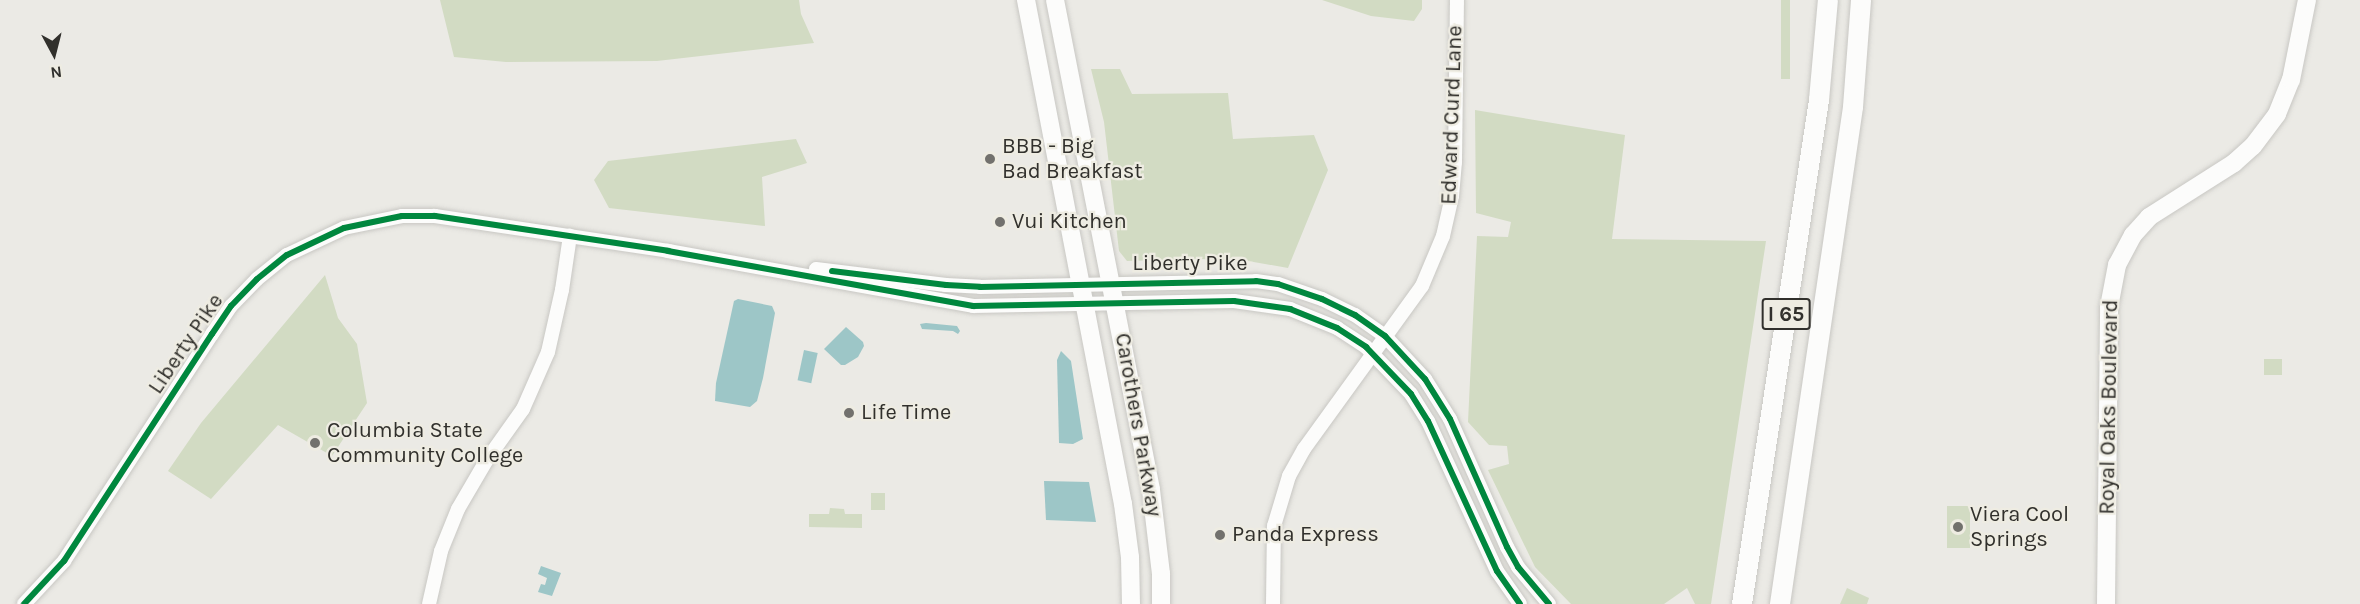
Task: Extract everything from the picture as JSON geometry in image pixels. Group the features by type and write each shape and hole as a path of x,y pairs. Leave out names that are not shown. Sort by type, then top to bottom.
{"highway":[{"name":"I 65","path":"1742,604 1819,100 1828,0"},
{"name":"I 65","path":"1780,604 1853,107 1861,0"}],"main road":[{"name":"Carothers Parkway","path":"1026,0 1123,504 1130,557 1131,604"},
{"name":"Carothers Parkway","path":"1055,0 1151,490 1160,565 1161,604"},
{"name":"Royal Oaks Boulevard","path":"2106,604 2109,307 2117,265 2133,235 2149,217 2234,163 2253,146 2277,114 2291,80 2307,0"}],"street":[{"name":"Edward Curd Lane","path":"1273,604 1274,526 1289,476 1304,449 1422,286 1437,254 1452,196 1457,0"},
{"name":"Liberty Pike","path":"24,604 64,561 231,306 257,279 287,255 344,228 402,216 455,218 668,251 973,306 1258,302 1314,317 1337,328 1372,352 1411,394 1428,421 1497,571 1520,604"},
{"path":"429,604 441,551 458,509 486,461 523,409 548,352 562,290 570,236"},
{"name":"Liberty Pike","path":"668,251 946,285 1225,279 1278,284 1322,299 1355,315 1386,336 1405,354 1439,399 1507,547 1518,567 1549,604"},
{"path":"1453,477 1472,469"}],"green space":[{"path":"440,0 799,0 801,14 814,43 657,61 506,62 454,57"},
{"path":"1322,0 1422,0 1422,9 1414,21 1371,16"},
{"path":"1781,0 1790,0 1790,79 1781,79"},
{"path":"1091,69 1120,69 1132,94 1228,93 1233,139 1314,135 1328,170 1288,268 1248,261 1201,259 1127,261 1119,251 1104,122"},
{"path":"1475,110 1625,135 1612,239 1766,241 1711,604 1695,604 1687,588 1664,604 1571,604 1535,567 1488,470 1509,464 1507,446 1489,445 1468,422 1477,236 1508,237 1511,222 1476,213"},
{"path":"796,139 807,163 762,177 765,226 609,208 594,180 608,161"},
{"path":"325,275 338,318 357,344 367,403 332,456 278,425 211,499 168,471 201,423"},
{"path":"2264,359 2282,359 2282,375 2264,375"},
{"path":"871,493 885,493 885,510 871,510"},
{"name":"Viera Cool Springs","path":"1947,506 1970,506 1970,548 1947,548"},
{"path":"830,508 844,509 845,514 862,514 862,528 809,527 809,514 829,514"},
{"path":"1847,588 1869,598 1867,604 1840,604"}],"water":[{"path":"738,299 772,306 775,313 757,401 750,407 715,401 716,383 734,301"},
{"path":"920,324 957,326 960,331 958,334 953,331 922,329"},
{"path":"846,327 863,342 864,346 858,357 841,365 824,349"},
{"path":"804,350 818,353 811,383 798,380"},
{"path":"1061,351 1071,361 1083,439 1073,444 1059,443 1057,360"},
{"path":"1044,481 1089,482 1096,522 1046,520"},
{"path":"541,566 561,573 552,596 538,592 541,584 545,585 547,578 538,574"}],"cycle path":[{"path":"24,604 64,561 231,306 257,279 287,255 344,228 402,216 435,216 668,251 973,306 1234,301 1290,309 1337,328 1366,347 1411,394 1428,421 1497,571 1520,604"},
{"path":"832,271 980,287 1256,281 1278,284 1322,299 1355,315 1385,336 1425,379 1450,419 1518,567 1549,604"}],"place":[{"name":"BBB - Big Bad Breakfast","path":"990,159"},
{"name":"Vui Kitchen","path":"1000,222"},
{"name":"Life Time","path":"849,413"},
{"name":"Columbia State Community College","path":"315,443"},
{"name":"Viera Cool Springs","path":"1958,527"},
{"name":"Panda Express","path":"1220,535"}]}
